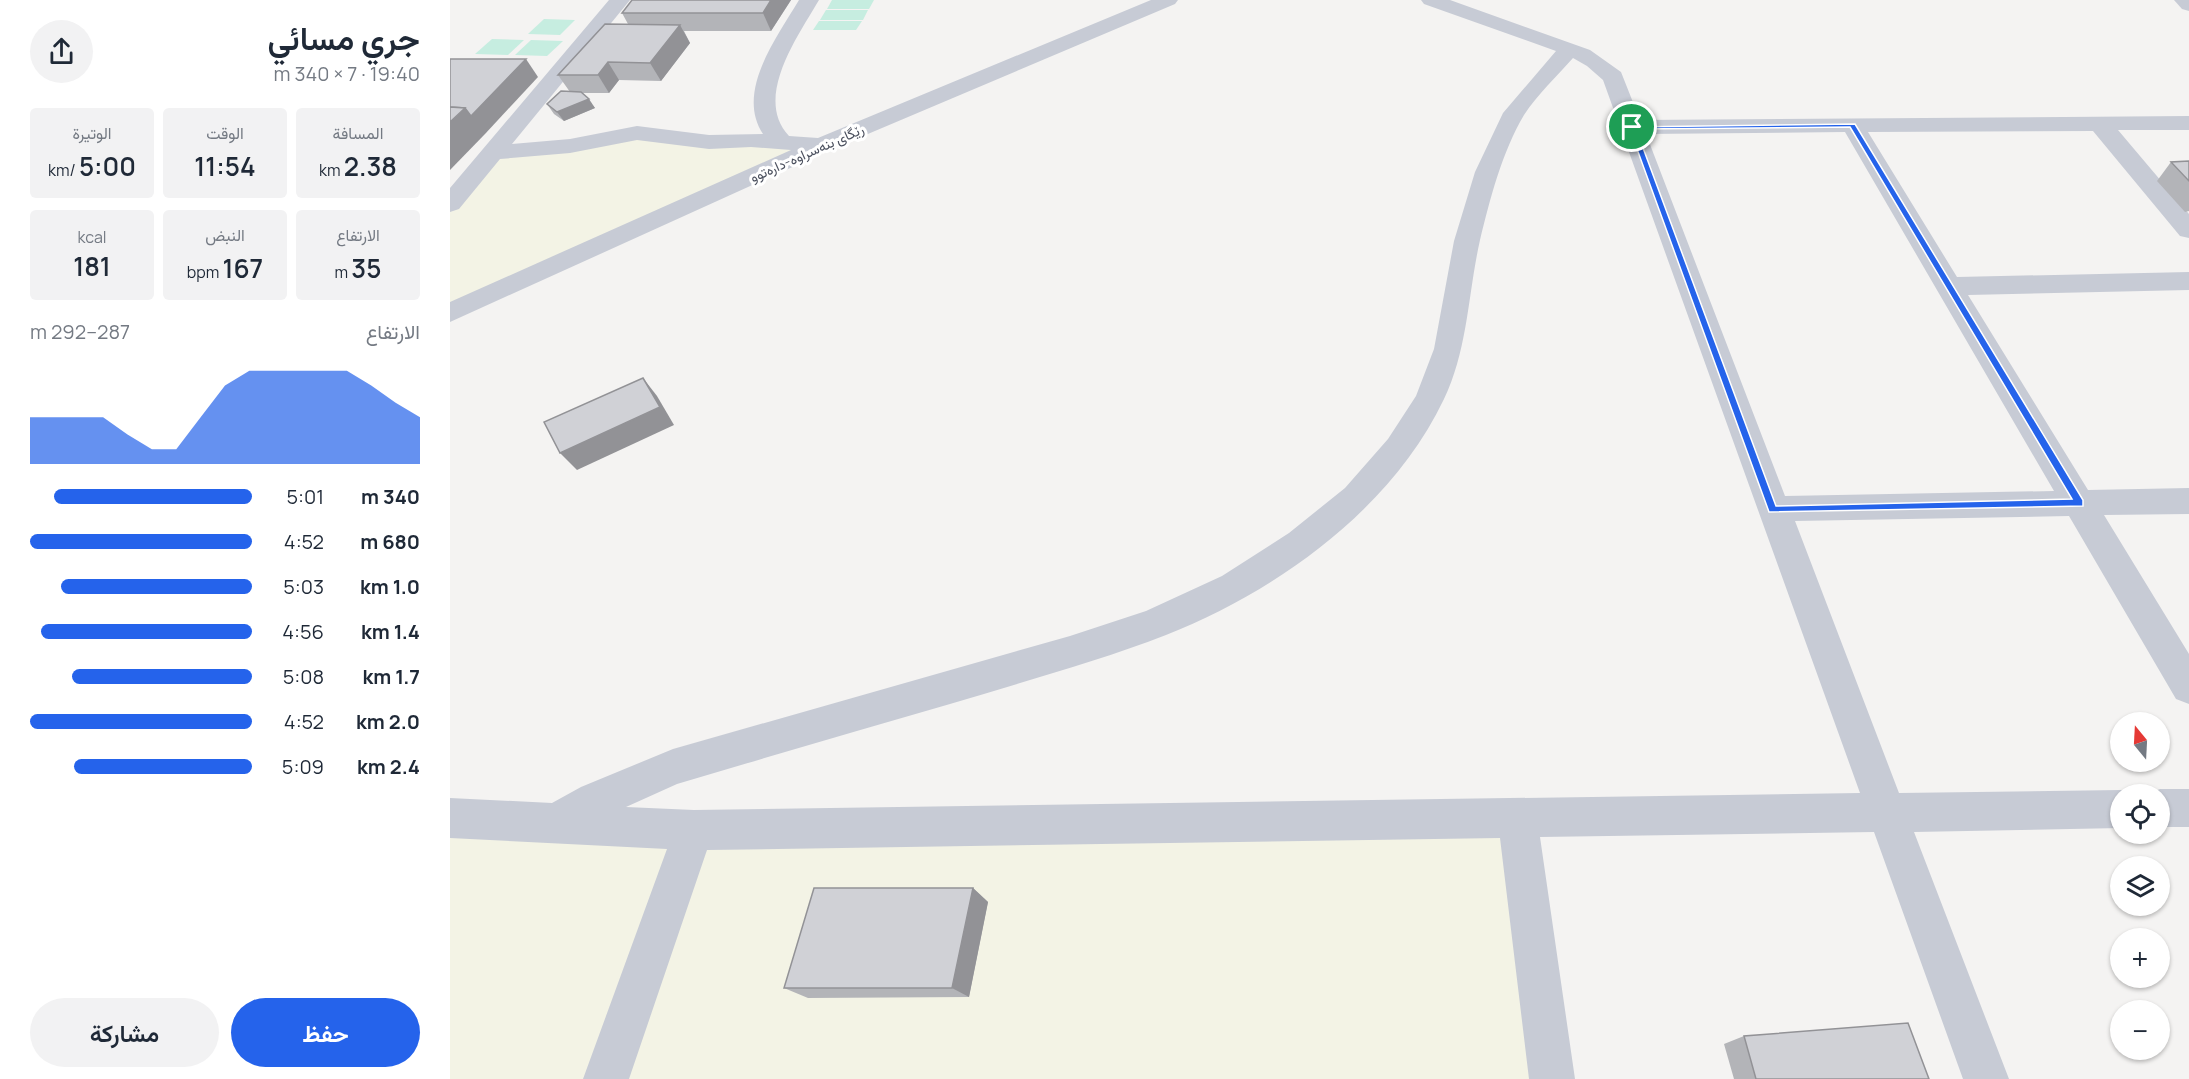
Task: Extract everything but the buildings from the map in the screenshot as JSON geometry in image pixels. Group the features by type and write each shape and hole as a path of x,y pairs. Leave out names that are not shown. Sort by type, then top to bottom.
{"street":[{"path":"450,204 620,0"},
{"path":"783,142 771,132 762,105 778,57 791,28 810,0"},
{"name":"رێگای بنەسراوە-دارەتوو","path":"450,313 822,145 1168,0"},
{"path":"1431,0 1596,60 1613,76 1986,1079"},
{"path":"2184,0 2189,5"},
{"path":"556,823 595,801 673,767 1070,652 1156,623 1234,586 1301,543 1356,496 1399,447 1430,398 1448,349 1467,241 1487,172 1514,113 1569,49"},
{"path":"541,67 564,68"},
{"path":"2099,123 2189,230"},
{"path":"1632,127 2189,123"},
{"path":"1852,125 2189,687"},
{"path":"492,153 570,146 637,133 709,142 783,142 822,145"},
{"path":"1949,286 2189,281"},
{"path":"1773,510 2189,501"},
{"path":"2170,808 2189,808"},
{"path":"450,818 694,830 1517,816 2110,809"},
{"path":"1517,816 1552,1079"},
{"path":"606,1079 694,830"}],"green space":[{"path":"832,0 874,0 869,9 827,9"},
{"path":"826,10 868,10 863,20 820,20"},
{"path":"544,19 575,20 560,35 528,34"},
{"path":"819,21 862,21 856,30 813,30"},
{"path":"492,39 524,40 508,55 475,54"},
{"path":"531,40 563,41 547,56 515,55"}],"sand":[{"path":"637,133 822,145 450,313 450,204 492,153"},
{"path":"1517,816 1552,1079 450,1079 450,818"}],"route":[{"path":"1852,125 2079,503 1773,510 1632,127 1852,125"}]}
